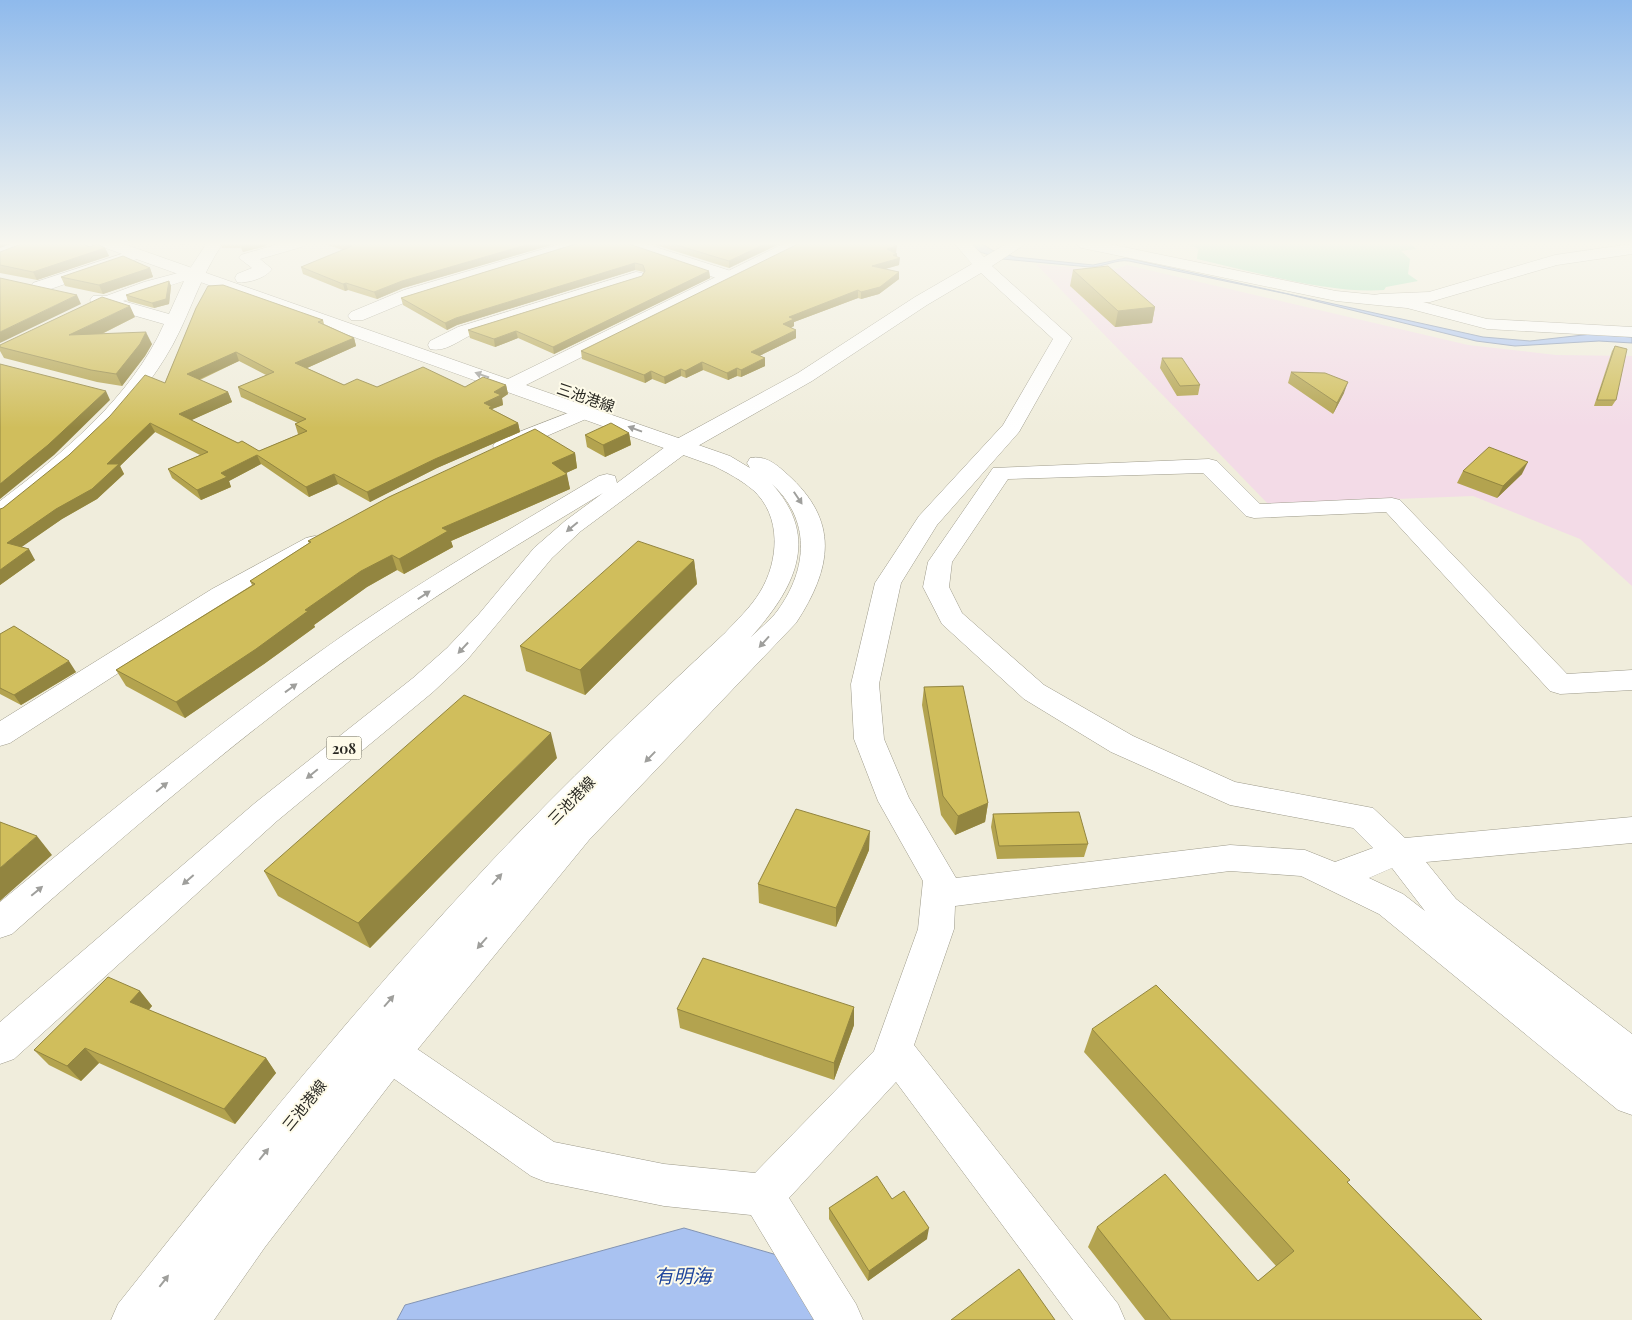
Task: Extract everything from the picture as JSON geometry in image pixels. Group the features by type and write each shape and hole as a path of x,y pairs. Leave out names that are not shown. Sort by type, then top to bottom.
{"main road":[{"path":"62,323 101,305"},
{"path":"117,305 173,320"},
{"path":"0,512 58,464 126,395 157,357 180,305"},
{"name":"三池港線","path":"296,305 586,412 690,441"},
{"name":"三池港線","path":"186,1320 250,1232 437,946 555,815 735,639 760,611 777,584 786,561 788,536 783,515 771,495 750,477 722,462 690,441 527,376 323,305"},
{"path":"357,316 384,305"},
{"path":"437,345 464,331 548,305"},
{"name":"三池港線","path":"510,385 671,305"},
{"path":"0,923 117,823 224,737 364,634 479,558 628,468 690,441 805,378 915,305"},
{"path":"763,1195 890,1062 936,930 940,880 894,801 869,739 865,684 888,583 927,521 1012,428 1063,338 1038,305"},
{"path":"1414,305 1487,324 1632,332"},
{"path":"104,391 126,395"},
{"path":"483,456 586,412"},
{"name":"208","path":"0,1046 266,812 430,679 457,654 488,620 543,553 573,526 690,441"},
{"path":"1632,680 1560,684 1392,505 1254,511 1209,466 1001,473 940,562 936,587 951,618 1034,692 1122,744 1230,793 1362,817 1398,852 1444,909 1632,1057"},
{"path":"0,735 221,595 336,531"},
{"path":"1334,877 1398,852 1632,830"},
{"path":"939,894 1230,858 1305,863 1391,904 1632,1096"},
{"path":"374,1045 546,1161 664,1185 763,1195"},
{"name":"三池港線","path":"134,1320 215,1215 374,1045"},
{"path":"894,1049 1102,1320"},
{"path":"763,1195 840,1320"}],"shaded area":[{"path":"1075,305 1296,305 1468,345 1556,355 1632,356 1632,586 1580,539 1473,496 1268,504"}],"water":[{"path":"1330,305 1483,337 1530,341 1592,334 1632,337 1632,343 1599,341 1515,346 1476,341"},
{"name":"有明海","path":"684,1228 777,1255 815,1320 397,1320 405,1305"}],"building":[{"path":"0,305 57,305 0,332"},
{"path":"86,305 130,306 69,335 146,332 140,344 116,374 91,370 0,347 0,345"},
{"path":"198,305 279,305 323,320 318,322 354,338 295,363 344,385 357,379 377,387 423,367 465,387 483,377 506,385 494,392 501,395 484,403 492,407 489,408 518,423 435,459 367,492 334,474 306,487 257,455 221,473 227,477 197,490 168,469 208,452 150,423 107,464 119,464 92,489 56,509 7,543 29,549 0,570 0,509 69,455 110,416 145,375 165,383","holes":["236,352 274,372 238,387 306,419 295,424 307,431 259,451 242,441 238,443 179,414 228,392 187,374"]},
{"path":"413,305 500,305 456,318 445,323"},
{"path":"550,305 640,305 553,347 516,331 494,339 468,330"},
{"path":"675,305 821,305 789,317 794,319 783,324 796,330 751,352 765,358 741,370 737,368 727,373 702,362 685,371 681,369 664,377 651,371 644,375 581,351"},
{"path":"1111,305 1152,305 1155,307 1118,311"},
{"path":"1615,346 1627,349 1616,400 1597,400"},
{"path":"1162,358 1182,358 1200,385 1180,386"},
{"path":"0,364 106,391 48,445 0,484"},
{"path":"1291,372 1325,373 1348,382 1337,403"},
{"path":"611,423 629,433 603,445 585,435"},
{"path":"535,429 575,453 552,463 567,474 442,528 448,531 399,559 392,555 361,571 305,610 308,611 256,649 176,702 116,670 255,584 250,581 311,542 308,541 389,497"},
{"path":"1489,447 1528,462 1503,486 1463,471"},
{"path":"638,541 694,560 580,670 520,646"},
{"path":"14,626 69,661 14,695 0,688 0,634"},
{"path":"963,686 988,803 958,816 943,796 924,687"},
{"path":"464,695 551,733 358,923 264,871"},
{"path":"796,809 870,831 836,908 758,884"},
{"path":"1079,812 1088,844 999,846 993,814"},
{"path":"0,822 37,836 0,868"},
{"path":"703,958 854,1007 834,1063 677,1009"},
{"path":"108,977 140,991 130,1002 266,1058 224,1109 85,1048 67,1066 34,1050"},
{"path":"1156,985 1350,1180 1347,1182 1482,1320 1171,1320 1097,1227 1165,1174 1258,1281 1294,1251 1092,1029"},
{"path":"877,1176 892,1199 904,1191 929,1228 869,1271 829,1208"},
{"path":"1019,1269 1055,1320 951,1320"}]}
